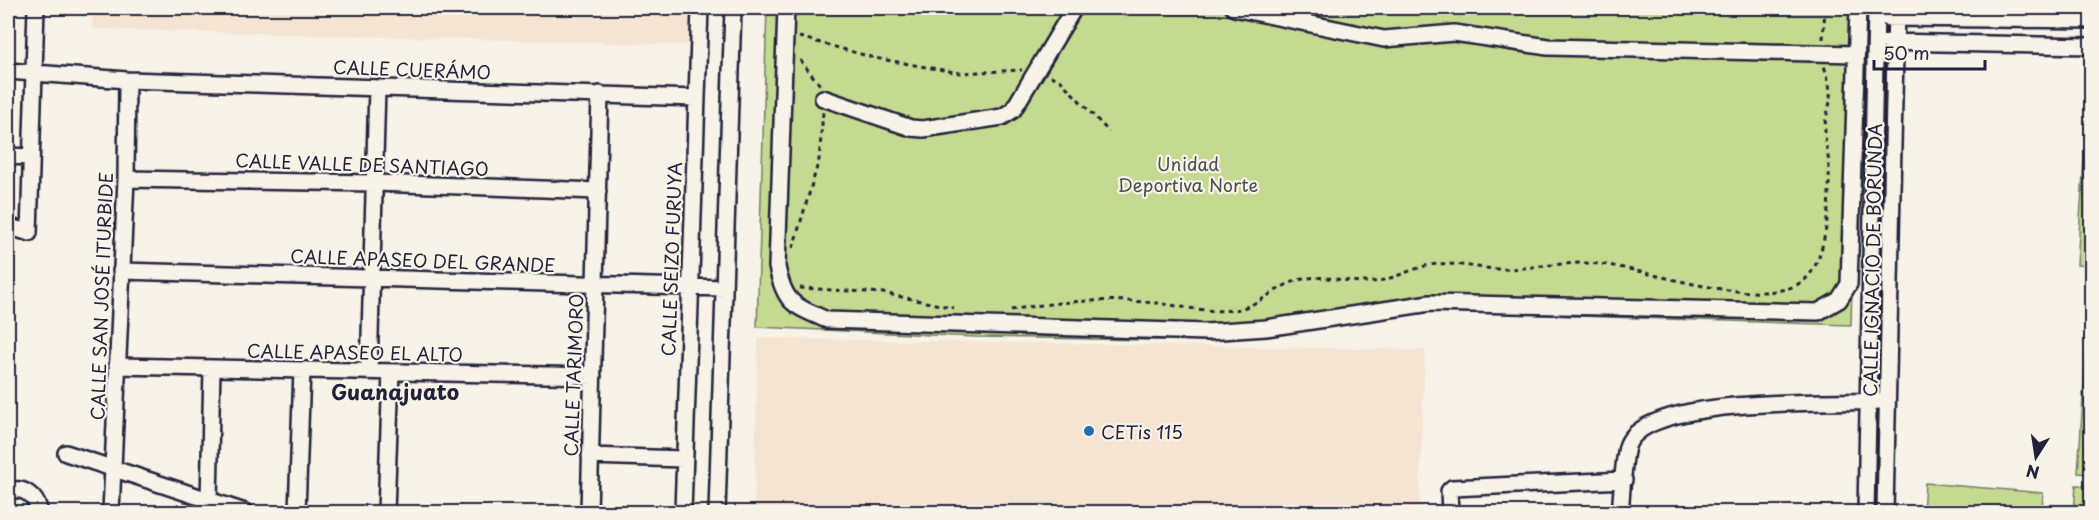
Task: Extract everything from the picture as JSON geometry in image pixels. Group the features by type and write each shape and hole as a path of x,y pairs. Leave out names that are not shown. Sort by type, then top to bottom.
{"street":[{"path":"8,225 29,233 36,8"},
{"name":"CALLE SEIZO FURUYA","path":"683,513 683,459 700,8"},
{"path":"717,513 733,8"},
{"path":"786,8 777,267 787,299 802,309 827,320 1206,332 1266,328 1430,303 1818,312 1839,300 1849,284 1858,8"},
{"path":"823,98 911,128 923,129 1002,117 1013,110 1074,8"},
{"path":"1234,8 1384,39 1454,33 1548,47 1856,54"},
{"path":"1876,13 2091,20"},
{"name":"CALLE IGNACIO DE BORUNDA","path":"1866,513 1876,13"},
{"name":"CALLE IGNACIO DE BORUNDA","path":"1885,513 1896,13"},
{"path":"1876,43 2091,46"},
{"name":"CALLE CUERÁMO","path":"8,71 127,80 696,98"},
{"name":"CALLE SAN JOSÉ ITURBIDE","path":"111,513 126,179 127,80"},
{"path":"369,371 377,88"},
{"name":"CALLE TARIMORO","path":"589,513 600,94"},
{"path":"8,156 31,157"},
{"name":"CALLE VALLE DE SANTIAGO","path":"126,179 375,183 598,191"},
{"name":"CALLE APASEO DEL GRANDE","path":"121,271 724,288"},
{"name":"CALLE APASEO EL ALTO","path":"117,366 593,376"},
{"path":"209,501 212,368"},
{"path":"297,513 302,370"},
{"path":"386,513 391,372"},
{"path":"1620,513 1628,444 1645,425 1669,416 1762,403 1888,400"},
{"path":"66,453 245,513"},
{"path":"590,456 683,459"},
{"path":"1450,513 1449,491 1452,488 1624,480"},
{"path":"8,492 20,489 30,494 40,513"}],"path":[{"path":"1004,312 1041,304 1115,302 1232,310 1261,302 1290,283 1304,279 1322,277 1350,282 1372,282 1431,265 1499,269 1560,263 1600,264 1686,283 1749,292 1803,282 1813,270 1821,252 1825,231 1830,167 1824,129 1830,98 1824,53 1825,8"},
{"path":"795,43 794,35 875,58 960,73 1037,70 1061,81 1109,132"},
{"path":"791,258 819,160 823,98 821,87 798,57"},
{"path":"795,283 799,288 883,293 962,310"}],"shaded area":[{"path":"93,8 696,8 695,45 92,29"},
{"name":"CETis 115","path":"758,338 1425,350 1419,512 754,512"}],"green space":[{"name":"Unidad Deportiva Norte","path":"767,8 1859,8 1851,325 1423,311 1335,321 1249,338 1146,340 976,337 757,327"},
{"path":"2090,68 2092,68 2091,266 2077,265"},
{"path":"2092,277 2091,474 2078,473"},
{"path":"1925,483 2043,493 2042,512 1923,512"},
{"path":"2076,485 2091,486 2091,512 2074,512"}],"place":[{"name":"CETis 115","path":"1089,431"}],"district":[{"name":"Guanajuato","path":"395,391"}]}
